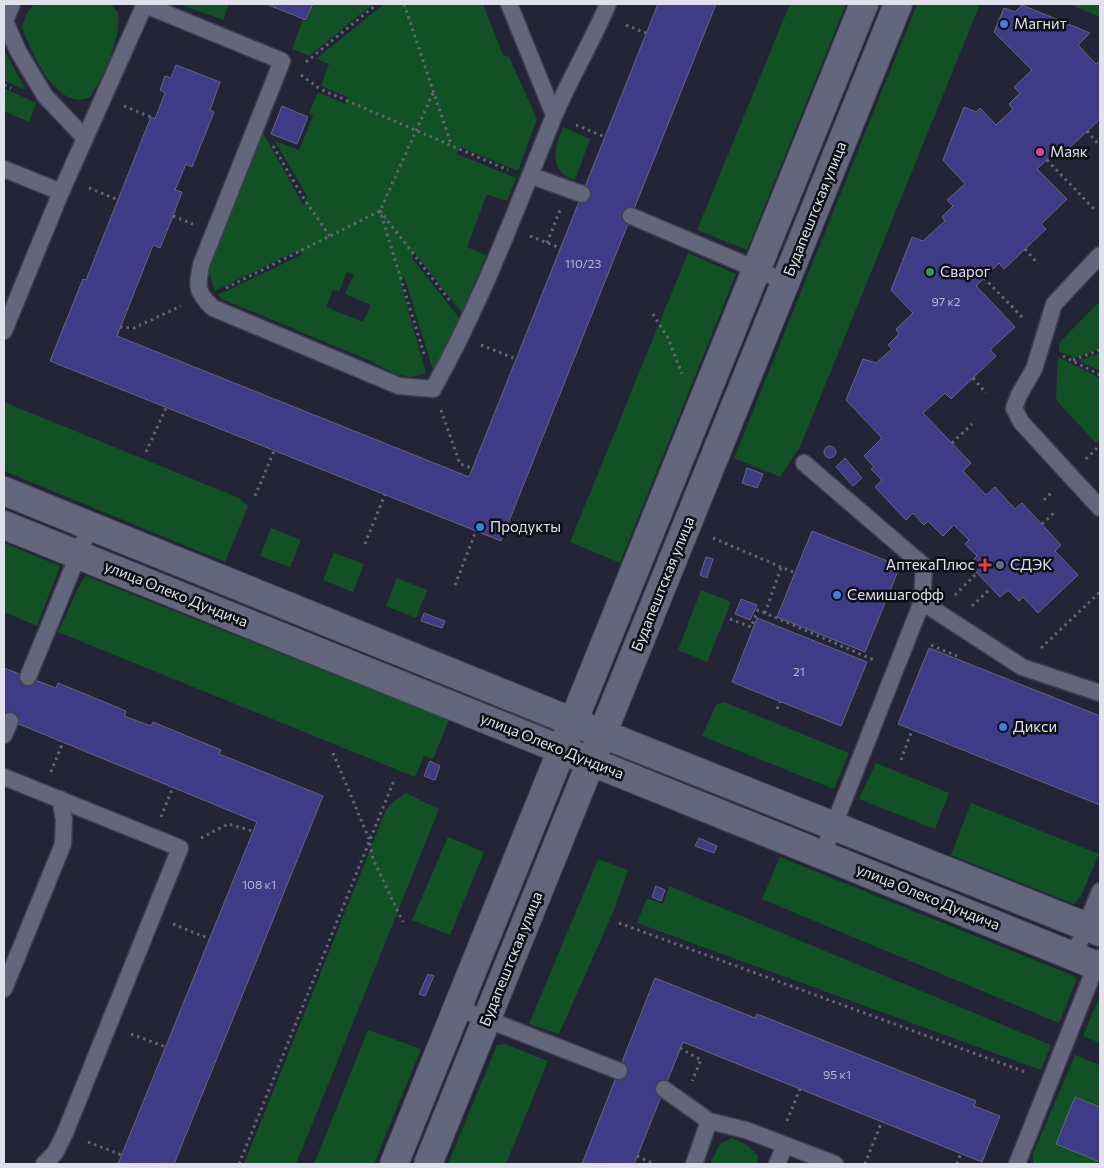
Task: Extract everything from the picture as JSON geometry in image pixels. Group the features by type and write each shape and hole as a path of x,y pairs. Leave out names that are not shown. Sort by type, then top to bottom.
{"street":[{"name":"Будапештская улица","path":"394,1164 864,4"},
{"name":"Будапештская улица","path":"428,1164 898,4"},
{"name":"улица Олеко Дундича","path":"4,490 573,722 1093,929"},
{"name":"улица Олеко Дундича","path":"4,525 822,855 1093,961"}],"lane":[{"path":"12,4 5,21 18,51 45,96 85,138"},
{"path":"4,331 64,186 144,4 288,66 259,121 201,265 197,287 202,298 213,308 399,386 433,389 464,331 532,176 554,115 608,4"},
{"path":"509,4 554,115"},
{"path":"4,169 64,186"},
{"path":"532,176 575,191"},
{"path":"632,216 786,282"},
{"path":"1100,255 1054,304 1034,370 1019,395 1014,408 1021,422 1100,508"},
{"path":"804,463 924,566 922,602 822,855"},
{"path":"28,677 90,526"},
{"path":"922,602 1022,667 1100,693"},
{"path":"4,777 180,848 66,1133 55,1153 44,1164"},
{"path":"4,989 63,844 64,819 60,799"},
{"path":"1017,1164 1093,961 1093,929 1100,890"},
{"path":"458,1008 619,1071"},
{"path":"664,1089 709,1121 746,1130 835,1164"},
{"path":"694,1164 709,1121"},
{"path":"777,1164 782,1144"}],"path":[{"path":"288,66 313,58 378,4"},
{"path":"404,4 451,145"},
{"path":"288,66 320,89 451,145 458,150 517,174 532,176"},
{"path":"120,327 134,328 176,308 216,293 380,211 433,93"},
{"path":"554,115 605,137"},
{"path":"259,121 306,202 330,236"},
{"path":"1087,131 1100,146"},
{"path":"1047,160 1094,210"},
{"path":"64,186 118,200"},
{"path":"547,243 575,191"},
{"path":"380,211 464,331 516,358"},
{"path":"380,211 402,279 433,389 460,464 472,468"},
{"path":"510,228 560,248"},
{"path":"1025,249 1038,264"},
{"path":"984,278 1028,323"},
{"path":"653,314 668,338 683,378"},
{"path":"1073,360 1100,350"},
{"path":"972,378 986,393"},
{"path":"146,452 166,408"},
{"path":"952,443 972,424"},
{"path":"255,496 274,451"},
{"path":"365,544 385,494"},
{"path":"1042,524 1055,512"},
{"path":"455,585 476,531"},
{"path":"709,537 795,573"},
{"path":"764,613 781,568"},
{"path":"966,584 977,573"},
{"path":"979,599 991,588"},
{"path":"1061,629 1100,592"},
{"path":"730,619 751,627 758,610 896,670"},
{"path":"925,647 929,645 965,659"},
{"path":"777,709 780,702"},
{"path":"901,760 912,730"},
{"path":"43,793 63,742"},
{"path":"333,753 369,839 373,860 403,922"},
{"path":"239,1164 395,778"},
{"path":"153,837 173,787"},
{"path":"180,848 228,824 253,831"},
{"path":"153,915 210,939"},
{"path":"619,923 1049,1081"},
{"path":"109,1025 166,1047"},
{"path":"680,1048 702,1060 683,1103"},
{"path":"782,1144 800,1089"},
{"path":"865,1164 882,1121"},
{"path":"66,1133 122,1155"},
{"path":"957,1164 961,1153"},
{"path":"637,1156 654,1164"}],"green space":[{"path":"34,4 110,4 118,12 119,22 115,44 101,78 90,97 78,100 67,96 56,88 39,64 22,27 26,15"},
{"path":"179,4 229,4 223,20"},
{"path":"314,4 373,4 309,56 292,49 303,20 307,22"},
{"path":"384,4 483,4 503,55 509,57 537,119 518,171 460,147 457,154 516,178 507,201 487,194 467,247 486,255 462,313 414,252 412,258 460,319 441,363 433,370 404,276 401,284 426,373 411,377 395,374 366,359 222,299 218,295 303,254 296,251 215,291 209,273 210,262 263,133 304,206 307,196 275,141 299,150 313,116 309,113 318,92 345,104 348,97 321,86 329,64 316,59","holes":["347,272 354,274 345,294 371,305 363,322 326,307 333,290 339,292"]},
{"path":"790,4 846,4 747,250 697,230"},
{"path":"917,4 980,4 800,447 780,477 734,458"},
{"path":"1069,4 1100,4 1100,17"},
{"path":"4,50 26,90 4,81"},
{"path":"4,88 36,103 29,122 4,111"},
{"path":"563,127 590,139 575,180 560,171 557,165 556,150"},
{"path":"688,253 736,274 620,563 570,542"},
{"path":"1100,301 1100,349 1075,358 1059,351 1059,343"},
{"path":"1100,353 1100,371 1079,361"},
{"path":"1058,357 1100,378 1100,439 1096,443 1056,400"},
{"path":"4,402 239,498 248,506 225,562 4,471"},
{"path":"271,528 301,540 290,567 260,556"},
{"path":"4,543 60,566 37,626 4,612"},
{"path":"334,553 364,564 353,592 323,580"},
{"path":"86,576 449,720 433,759 424,756 415,777 58,632 81,582"},
{"path":"397,578 427,590 416,618 386,606"},
{"path":"701,590 731,602 707,662 678,650"},
{"path":"724,702 849,753 834,789 702,736 716,705"},
{"path":"876,763 949,793 935,829 859,799"},
{"path":"406,793 439,809 296,1164 244,1164 386,810 393,802"},
{"path":"971,803 1099,854 1081,896 1074,904 951,855"},
{"path":"448,837 484,852 450,935 412,920"},
{"path":"780,857 1074,976 1076,981 1059,1023 762,899"},
{"path":"598,859 628,870 614,910 559,1034 529,1024"},
{"path":"669,886 1051,1045 1041,1070 637,923 647,898 663,904"},
{"path":"1100,996 1100,1043 1083,1036"},
{"path":"368,1030 421,1049 374,1164 314,1164"},
{"path":"505,1044 548,1061 506,1164 448,1164 497,1045"},
{"path":"1075,1055 1100,1065 1100,1107 1075,1097 1098,1161 1097,1164 1033,1164 1033,1154"},
{"path":"732,1138 747,1145 758,1156 757,1164 710,1164 720,1144"}],"building":[{"path":"266,4 313,4 306,20"},
{"path":"658,4 716,4 501,541 50,361 83,279 86,280 151,117 155,119 165,93 160,90 165,76 171,78 176,65 220,82 210,110 214,112 192,167 186,164 175,190 182,192 173,216 160,248 153,245 117,336 469,477"},
{"path":"1022,5 1090,33 1078,45 1096,64 1100,61 1100,119 1067,150 1063,145 1037,169 1067,199 1041,224 1046,229 1004,269 999,263 976,286 1015,327 990,350 996,356 951,399 945,393 923,413 971,463 963,471 986,495 995,487 1015,509 1022,503 1061,545 1055,551 1078,575 1038,613 1023,597 1019,601 1008,590 1000,597 977,573 969,564 977,556 965,544 969,540 954,525 943,536 928,521 924,525 913,513 906,520 875,487 882,480 871,469 874,467 864,456 882,438 846,400 863,359 876,363 892,349 888,345 899,334 896,329 913,313 891,290 912,237 923,241 945,221 942,217 953,206 947,200 965,184 943,160 964,107 976,112 980,108 996,125 1013,109 1009,104 1020,93 1014,87 1032,70 994,32 1004,8 1015,12"},
{"path":"282,106 308,117 297,144 271,134"},
{"path":"830,446 836,452 830,458 824,452"},
{"path":"845,458 862,478 853,486 836,467"},
{"path":"747,468 763,474 757,488 742,483"},
{"name":"Семишагофф","path":"812,531 900,566 865,652 777,617"},
{"path":"706,557 713,559 707,578 700,575"},
{"path":"741,599 757,605 750,620 735,614"},
{"path":"424,613 445,621 442,628 421,621"},
{"path":"757,618 867,662 841,726 732,682"},
{"name":"Дикси","path":"929,648 1100,716 1100,805 898,724"},
{"path":"4,668 56,688 58,683 126,711 124,716 151,726 153,722 221,750 219,754 323,796 174,1164 118,1164 257,822 4,718"},
{"path":"430,761 440,766 435,780 424,776"},
{"path":"699,838 717,846 714,853 695,846"},
{"path":"656,886 665,890 661,901 652,897"},
{"path":"428,974 434,976 425,996 419,994"},
{"path":"655,978 755,1018 757,1014 976,1101 974,1106 1000,1116 982,1162 683,1042 634,1164 582,1164"},
{"path":"1075,1097 1100,1107 1100,1162 1056,1144"}],"place":[{"name":"Магнит","path":"1004,24"},
{"name":"Маяк","path":"1040,152"},
{"name":"Сварог","path":"930,272"},
{"name":"Продукты","path":"480,527"},
{"name":"АптекаПлюс","path":"985,565"},
{"name":"СДЭК","path":"1000,565"},
{"name":"Семишагофф","path":"837,595"},
{"name":"Дикси","path":"1003,727"}]}
